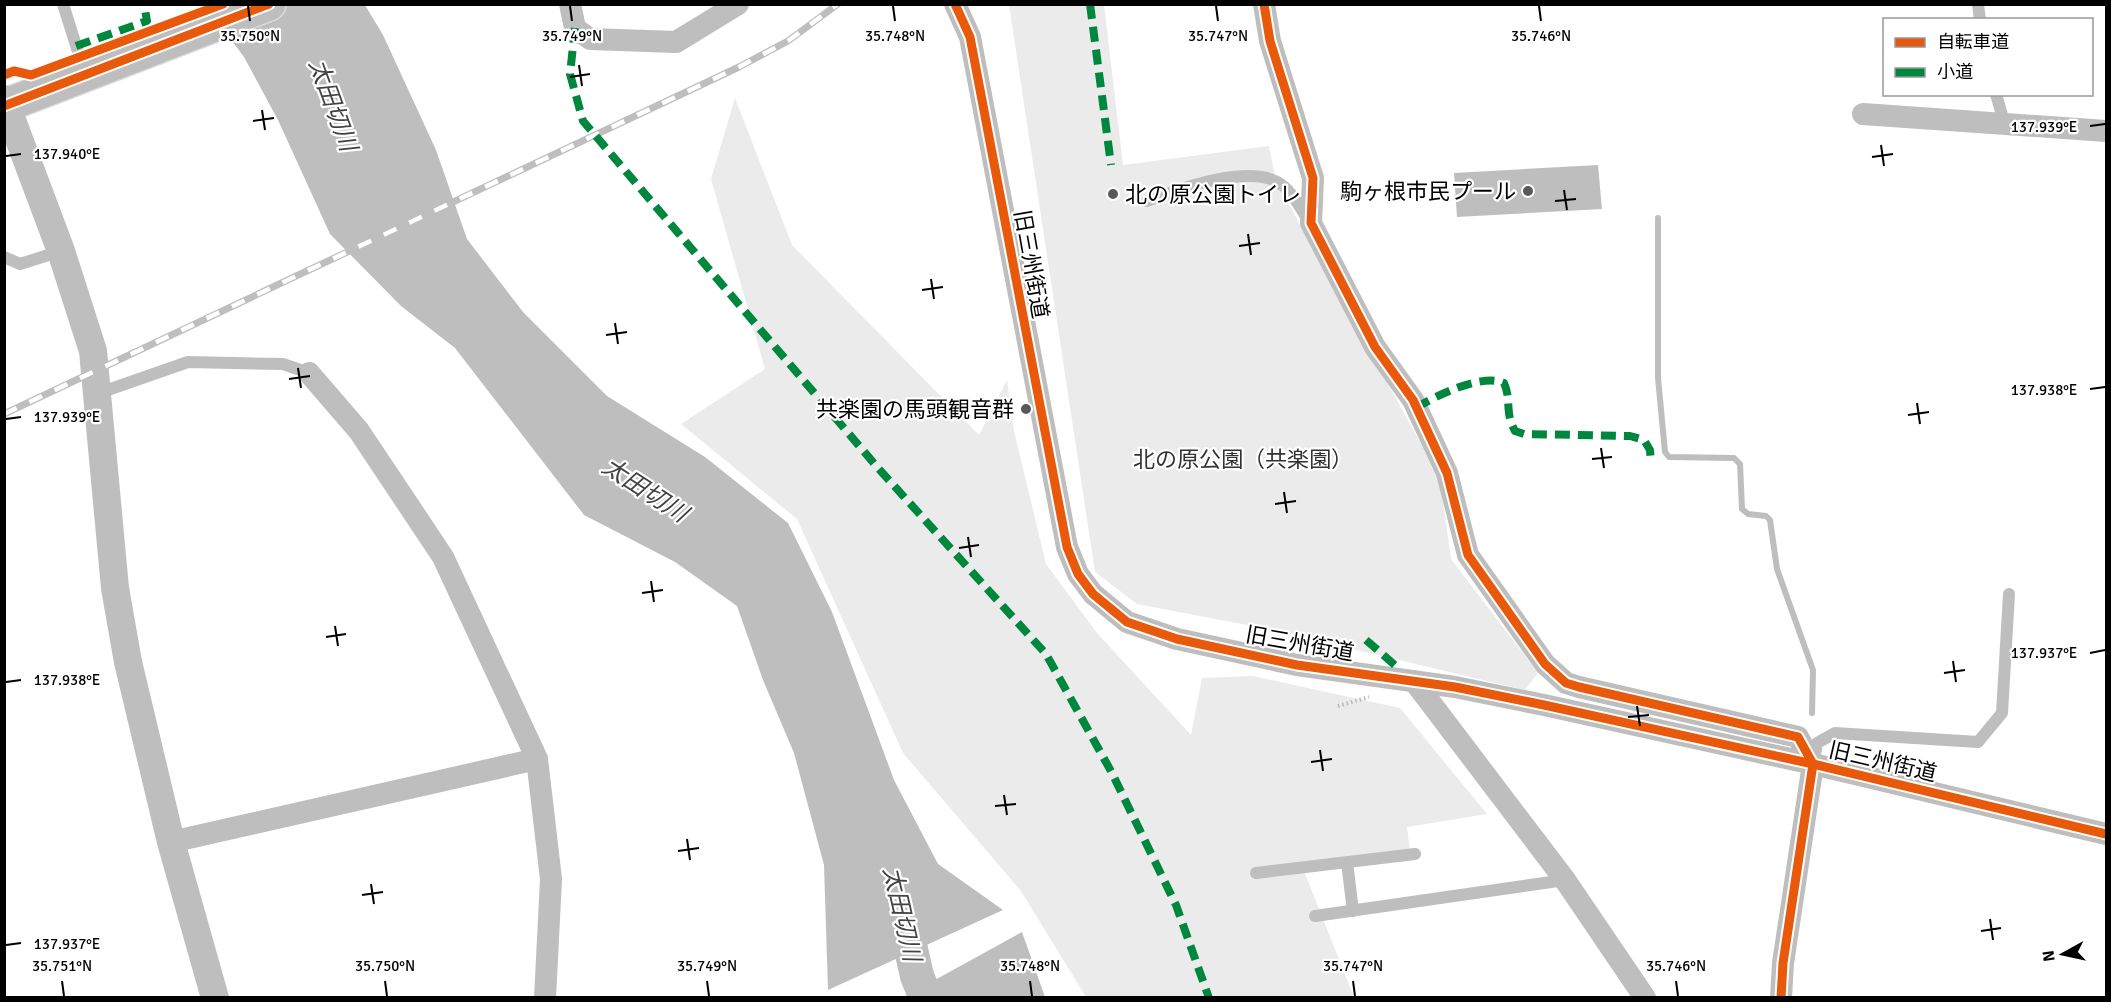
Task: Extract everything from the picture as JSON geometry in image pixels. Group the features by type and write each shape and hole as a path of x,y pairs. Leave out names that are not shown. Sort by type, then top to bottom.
{"highway":[{"path":"5,103 85,75 269,4"}],"street":[{"path":"570,4 575,28 590,39 676,42 738,4"},
{"name":"旧三州街道","path":"956,4 970,37 1067,548 1078,574 1093,594 1127,622 1177,639 1297,665 1414,681 1544,705 1813,764 2106,834"},
{"path":"1264,4 1270,41 1312,178 1311,223 1375,347 1413,400 1447,473 1468,555 1545,664 1566,683 1798,737 1813,764 1783,963 1781,998"},
{"path":"5,103 61,251 93,351 99,393 115,588 128,662 171,842 215,998"},
{"path":"1863,114 2004,122 2106,131"},
{"path":"309,373 359,431 443,557 537,759 551,879 545,998"},
{"path":"1414,681 1566,880 1645,998"},
{"path":"171,842 537,759"}],"lane":[{"path":"63,4 85,75"},
{"path":"1997,96 2004,122"},
{"path":"1147,201 1188,185 1259,175 1282,185 1311,223"},
{"path":"4,257 20,264 61,251"},
{"path":"99,393 188,362 283,364 309,373"},
{"path":"1813,764 1817,743 1835,733 1978,742 2002,713 2010,594"},
{"path":"1652,730 1658,705"},
{"path":"1256,873 1415,854"},
{"path":"1347,862 1353,910"},
{"path":"1315,916 1566,880"}],"path":[{"path":"1338,706 1370,697"}],"green space":[{"name":"北の原公園（共楽園）","path":"1009,5 1104,5 1123,165 1269,146 1276,181 1421,444 1441,487 1451,559 1538,673 1525,690 1273,630 1137,604 1095,572"},
{"path":"735,98 792,245 979,435 1007,380 1014,431 1046,564 1097,633 1191,735 1202,678 1253,676 1400,708 1487,814 1407,827 1410,851 1302,866 1354,997 1086,997 1021,891 903,753 797,519 681,424 765,369 711,179"}],"water":[{"path":"205,5 365,5 383,35 436,150 467,239 523,312 607,396 705,457 788,523 832,612 894,780 938,864 1003,910 828,990 824,865 794,753 763,680 737,606 675,562 584,515 455,348 401,306 330,234 278,120 244,57"},
{"name":"駒ヶ根市民プール","path":"1598,165 1602,209 1457,217 1454,173"},
{"path":"1022,932 1045,997 904,997"}],"waterway":[{"path":"1658,218 1658,378 1665,452 1669,457 1734,458 1740,464 1742,509 1748,514 1766,516 1770,520 1777,569 1813,670 1812,713"},
{"name":"太田切川","path":"901,905 917,976 926,998"}],"railway":[{"path":"4,414 739,67 788,41 838,4"}],"marked path":[{"path":"76,46 147,21 144,4"},
{"path":"1090,4 1111,165"},
{"path":"575,28 570,74 583,121 878,468 1046,654 1112,773 1176,905 1209,998"},
{"path":"1416,408 1471,383 1484,381 1504,383 1508,395 1510,418 1515,431 1524,434 1630,436 1644,440 1650,450 1651,463"},
{"path":"1366,640 1397,667"}],"cycle path":[{"path":"4,75 14,71 31,75 223,4"},
{"path":"4,106 269,4"},
{"path":"955,4 970,37 1067,547 1078,574 1093,594 1127,622 1177,639 1297,665 1455,687 1544,705 1813,764 2106,834"},
{"path":"1264,4 1270,41 1313,178 1311,223 1375,347 1413,400 1447,473 1468,555 1545,664 1566,683 1579,687 1798,737 1813,764 1783,963 1781,998"}],"place":[{"name":"駒ヶ根市民プール","path":"1528,191"},
{"name":"北の原公園トイレ","path":"1113,194"},
{"name":"共楽園の馬頭観音群","path":"1026,409"}]}
